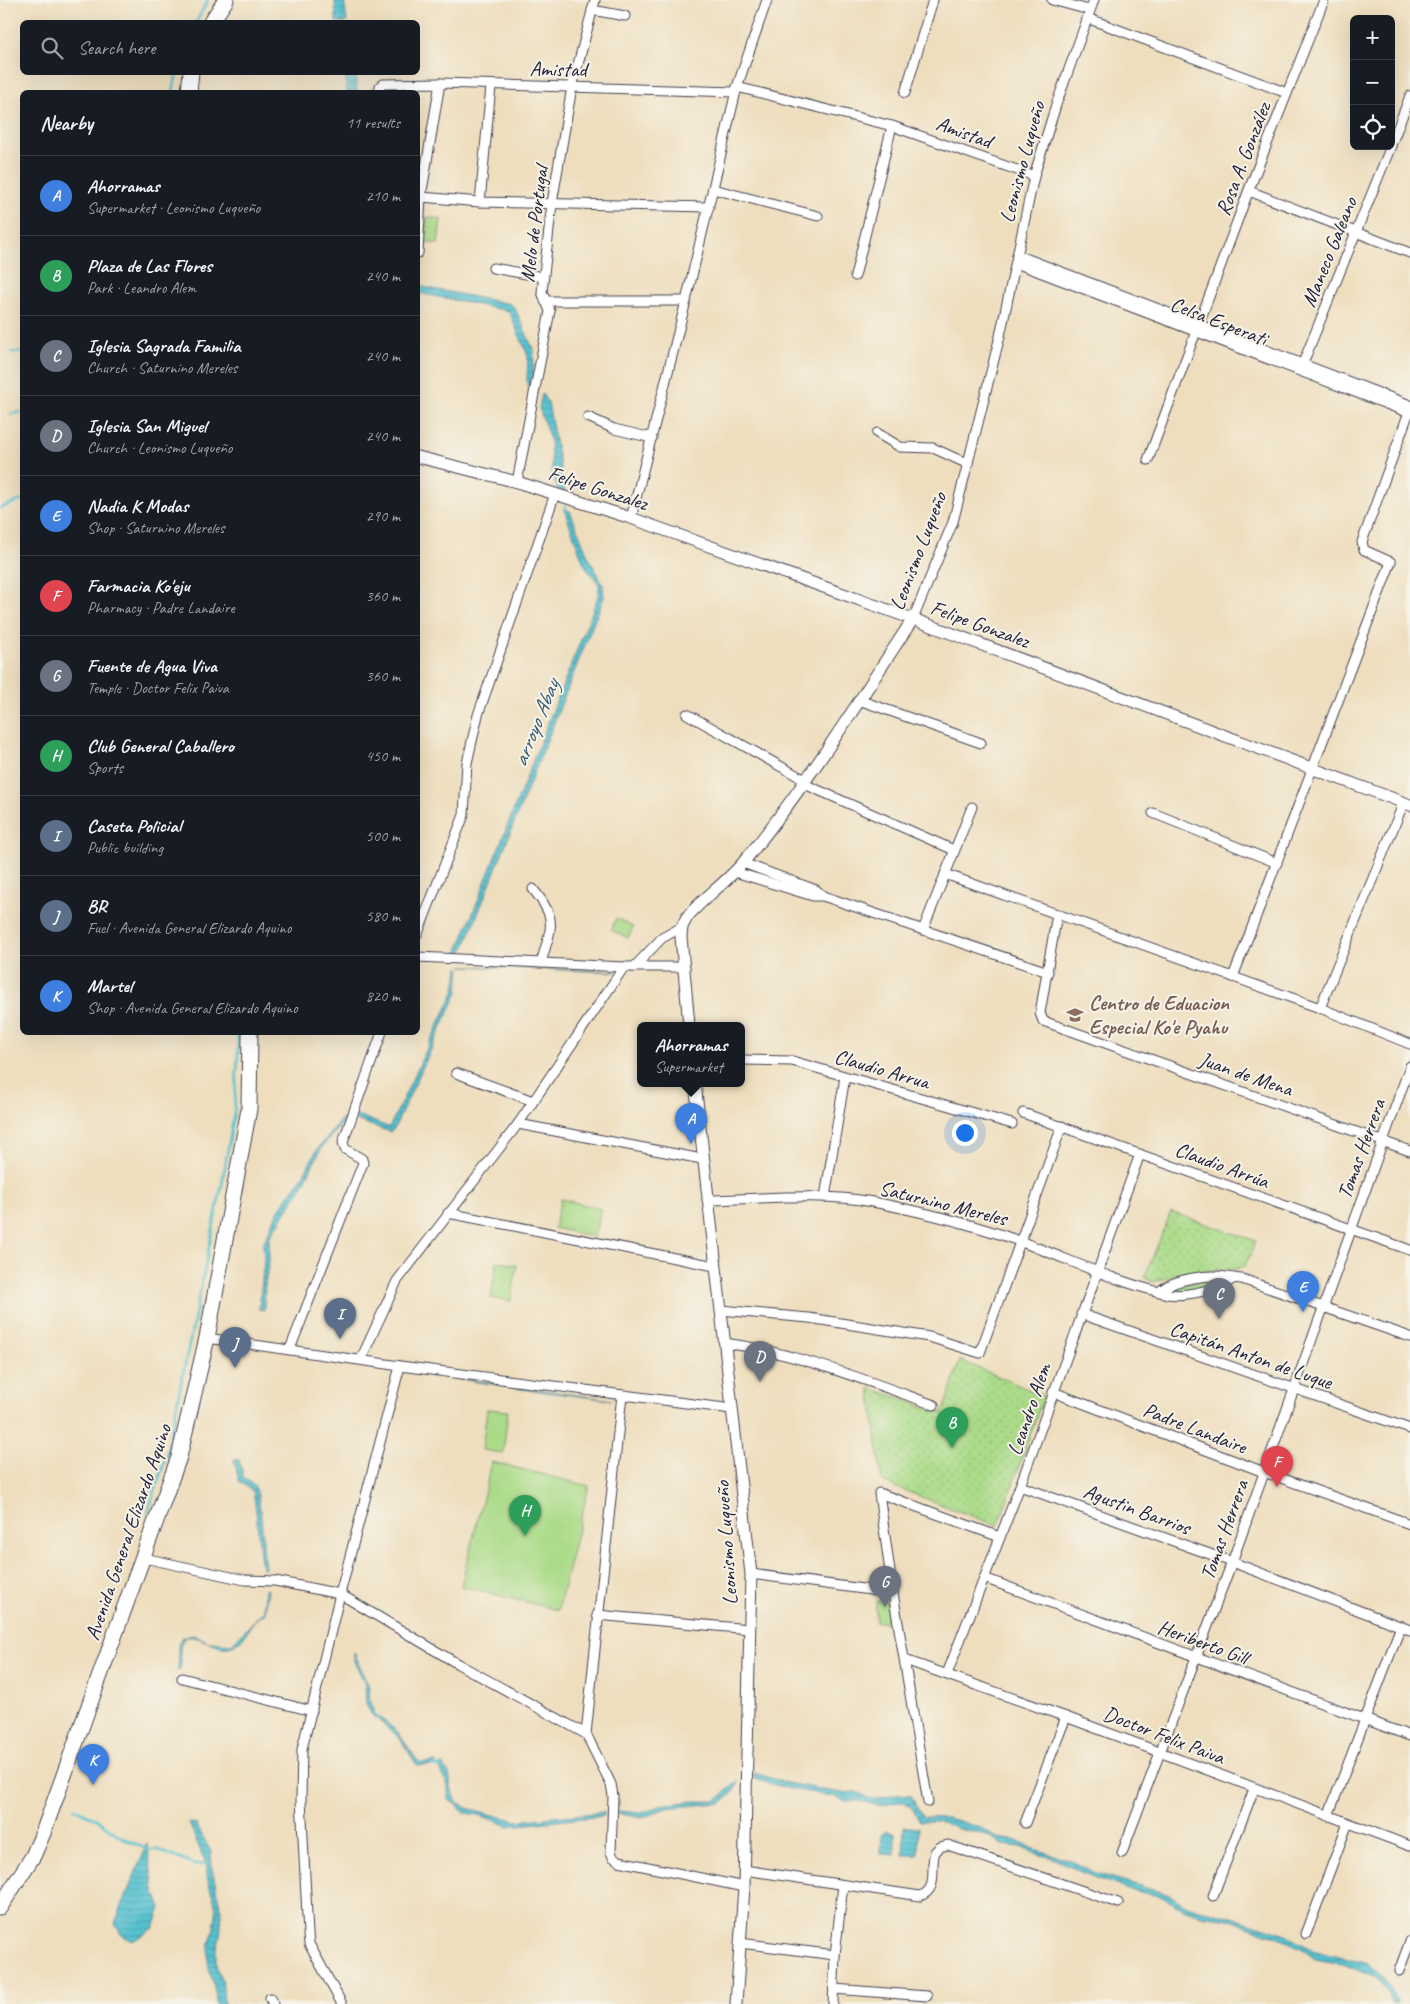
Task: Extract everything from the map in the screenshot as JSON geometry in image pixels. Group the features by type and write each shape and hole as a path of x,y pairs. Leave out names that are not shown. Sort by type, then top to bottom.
{"main road":[{"path":"212,20 226,0"},
{"path":"189,90 192,75"},
{"name":"Avenida General Elizardo Aquino","path":"0,1907 33,1856 43,1833 179,1458 207,1338 248,1109 250,1035"}],"street":[{"name":"Melo de Portugal","path":"518,482 550,311 542,292 552,203 572,87 595,0"},
{"path":"631,518 686,301 736,89 766,0"},
{"path":"905,93 933,0"},
{"path":"1052,0 1287,94"},
{"name":"Leonismo Luqueño","path":"682,927 696,907 739,867 804,782 913,619 953,522 1017,259 1034,176 1094,0"},
{"name":"Rosa A. González","path":"1148,460 1199,328 1249,190 1324,0"},
{"path":"592,10 625,16"},
{"path":"420,216 421,197 440,83"},
{"name":"Amistad","path":"380,89 385,84 440,83 491,86 736,89 892,126 1034,176"},
{"path":"480,202 491,86"},
{"name":"Maneco Galeano","path":"1395,135 1410,96"},
{"path":"855,276 892,126"},
{"name":"Maneco Galeano","path":"1301,367 1389,150"},
{"path":"713,189 818,216"},
{"path":"1249,190 1410,254"},
{"path":"421,197 480,202 708,207"},
{"name":"Celsa Esperati","path":"1017,259 1410,410"},
{"path":"493,268 543,277"},
{"path":"545,301 686,301"},
{"path":"1233,977 1391,562 1364,550 1362,544 1410,410"},
{"path":"588,417 614,429 652,438"},
{"path":"876,433 900,446 933,448 968,464"},
{"name":"Felipe Gonzalez","path":"420,458 518,482 631,518 913,619 1407,804"},
{"path":"420,928 464,814 467,763 478,715 555,494"},
{"path":"859,700 981,743"},
{"path":"686,714 804,782 954,850"},
{"path":"1320,1008 1407,804"},
{"path":"923,930 972,807"},
{"path":"1153,813 1277,863"},
{"path":"739,867 816,890 823,896 1048,972 1058,914"},
{"path":"945,874 1320,1008 1410,1044"},
{"path":"533,889 547,907 551,916 550,929 541,964"},
{"path":"634,967 662,938 682,927 689,1022"},
{"path":"420,958 624,967 684,967"},
{"path":"361,1359 397,1281 534,1102 624,967"},
{"name":"Juan de Mena","path":"1048,972 1040,1013 1043,1021 1410,1151"},
{"path":"290,1349 363,1163 362,1159 345,1149 342,1142 381,1035"},
{"name":"Claudio Arrua","path":"745,1060 792,1061 1012,1124"},
{"name":"Tomas Herrera","path":"1122,1852 1232,1562 1410,1066"},
{"path":"456,1073 534,1102"},
{"path":"825,1197 845,1076"},
{"name":"Leonismo Luqueño","path":"694,1087 751,1574 744,1887 736,2004"},
{"name":"Claudio Arrúa","path":"1023,1113 1410,1250"},
{"path":"518,1124 702,1159"},
{"path":"721,1310 808,1318 929,1337 980,1353 1062,1126"},
{"name":"Leandro Alem","path":"947,1674 1020,1486 1140,1154"},
{"name":"Saturnino Mereles","path":"707,1200 825,1197 873,1202 926,1212 972,1224 1021,1241 1097,1272 1148,1289 1161,1290 1168,1294 1193,1293 1227,1284 1234,1279"},
{"path":"448,1213 715,1266"},
{"path":"1161,1290 1168,1285 1194,1279 1226,1276 1251,1281 1410,1337"},
{"name":"Capitán Anton de Luque","path":"1081,1314 1410,1429"},
{"path":"207,1338 400,1366 732,1409"},
{"path":"725,1343 754,1347 820,1364 934,1405"},
{"path":"342,2004 309,1944 302,1749 340,1594 400,1366"},
{"name":"Padre Landaire","path":"1053,1392 1264,1472 1410,1524"},
{"path":"622,1395 597,1615 586,1734 612,1784 610,1846 613,1857 619,1861 744,1887"},
{"name":"Agustin Barrios","path":"1020,1486 1232,1562 1406,1628"},
{"path":"928,1802 878,1493 1000,1537"},
{"path":"144,1558 244,1580 275,1581 340,1594 458,1664 586,1734"},
{"path":"751,1574 893,1593"},
{"name":"Heriberto Gill","path":"984,1578 1195,1658 1410,1736"},
{"path":"597,1615 749,1629"},
{"path":"1328,1816 1366,1719 1406,1628"},
{"name":"Doctor Felix Paiva","path":"905,1660 1066,1717 1410,1846"},
{"path":"182,1678 312,1711"},
{"path":"1025,1824 1066,1717"},
{"path":"1213,1896 1254,1788"},
{"path":"1306,1934 1348,1823"},
{"path":"744,1870 920,1896 931,1889 935,1852 940,1847 948,1845 1118,1903"},
{"path":"833,2004 835,1955 843,1885"},
{"path":"1399,1971 1410,1941"},
{"path":"740,1943 835,1955"},
{"path":"834,1989 927,1996"}],"green space":[{"path":"427,217 441,219 438,244 424,242"},
{"path":"616,918 633,927 628,938 611,930"},
{"path":"561,1199 601,1209 594,1237 554,1228"},
{"path":"1171,1212 1256,1241 1244,1268 1181,1273 1154,1282 1144,1278"},
{"path":"497,1261 517,1265 511,1301 491,1298"},
{"path":"1228,1279 1194,1290 1168,1291 1168,1288"},
{"path":"960,1360 1044,1396 998,1526 882,1482 870,1388 943,1413"},
{"path":"487,1409 508,1411 503,1453 482,1450"},
{"path":"492,1462 589,1486 558,1610 461,1586"},
{"path":"876,1601 887,1601 887,1622 876,1622"}],"water":[{"path":"335,0 344,0 347,20 336,20"},
{"path":"356,75 357,90 347,90 345,76"},
{"path":"420,286 510,304 515,308 534,351 533,376 529,391 527,380 528,356 509,311 420,293"},
{"path":"542,394 548,403 565,492 558,490 552,470 550,440 539,408"},
{"path":"564,509 570,511 588,556 603,585 604,597 462,954 457,953 599,594 599,584 584,564"},
{"path":"462,966 616,971 615,972"},
{"path":"458,968 460,968 458,992 394,1129 390,1132 356,1120 357,1115 388,1127 390,1126 455,990"},
{"path":"347,1117 322,1147 302,1187 269,1238 269,1262 265,1284 264,1310 259,1309 264,1260 263,1244 278,1211 303,1176 316,1151 341,1120"},
{"path":"405,1370 612,1400 522,1389"},
{"path":"234,1459 239,1460 244,1479 254,1485 257,1491 265,1569 262,1569 253,1491 239,1481"},
{"path":"268,1589 265,1613 256,1619 236,1644 230,1647 223,1647 196,1638 184,1638 180,1647 181,1667 179,1671 177,1670 179,1661 178,1646 182,1637 194,1635 209,1642 232,1644 264,1610 265,1590"},
{"path":"354,1652 369,1687 370,1703 375,1714 397,1731 417,1760 422,1763 436,1762 434,1766 417,1765 399,1737 372,1715 366,1705 365,1683 354,1661"},
{"path":"443,1764 449,1774 451,1787 457,1803 467,1808 517,1821 604,1812 604,1816 509,1826 480,1815 465,1813 448,1798 448,1786 440,1768"},
{"path":"754,1773 787,1783 841,1793 856,1792 874,1800 899,1794 910,1795 923,1817 949,1818 984,1829 997,1838 1019,1841 1031,1848 1070,1860 1093,1872 1170,1895 1187,1906 1225,1915 1287,1935 1314,1951 1369,1964 1389,1985 1397,2004 1392,2004 1388,1992 1376,1978 1343,1964 1315,1959 1301,1948 1277,1937 1228,1919 1201,1915 1184,1909 1160,1896 1129,1890 1083,1873 1051,1857 1039,1855 1020,1847 1002,1845 987,1835 962,1830 937,1821 920,1821 911,1807 903,1801 879,1806 861,1801 845,1801 836,1797 786,1788 754,1779"},
{"path":"738,1780 737,1786 731,1795 721,1803 666,1808 642,1818 616,1813 616,1811 642,1813 660,1806 691,1801 716,1801"},
{"path":"189,1823 196,1824 211,1852 212,1869 222,1913 220,1938 216,1951 216,1964 223,1986 224,2004 216,2004 208,1964 208,1952 216,1911 207,1877 207,1866"},
{"path":"904,1827 919,1827 918,1855 903,1855"},
{"path":"887,1831 895,1834 895,1855 881,1854 882,1834"},
{"path":"147,1844 154,1891 161,1908 154,1928 133,1941 121,1935 115,1923"}],"waterway":[{"path":"197,20 208,0"},
{"path":"173,90 176,75"},
{"path":"12,352 20,352"},
{"path":"11,414 20,412"},
{"path":"0,508 20,501"},
{"name":"arroyo Abay","path":"565,506 567,512"},
{"path":"148,1512 166,1457 222,1184 234,1113 238,1058 237,1035"},
{"path":"432,1765 443,1768"},
{"path":"74,1808 95,1818 121,1837 148,1850 158,1850 195,1865 207,1864"}],"place":[{"name":"Centro de Eduacion Especial Ko'e Pyahu","path":"1075,1015"},
{"name":"Ahorramas","path":"691,1144"},
{"name":"Nadia K Modas","path":"1303,1312"},
{"name":"Iglesia Sagrada Familia","path":"1219,1319"},
{"name":"Caseta Policial","path":"340,1339"},
{"name":"BR","path":"235,1368"},
{"name":"Iglesia San Miguel","path":"760,1382"},
{"name":"Plaza de Las Flores","path":"952,1448"},
{"name":"Farmacia Ko'eju","path":"1277,1487"},
{"name":"Club General Caballero","path":"525,1536"},
{"name":"Fuente de Agua Viva","path":"885,1607"},
{"name":"Martel","path":"93,1785"}]}
